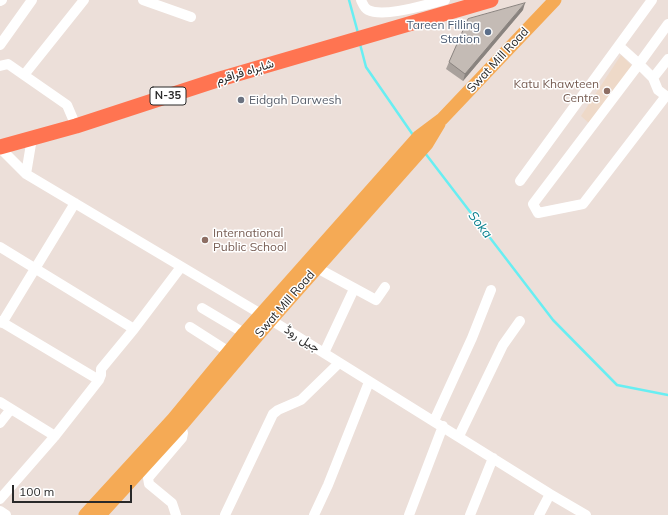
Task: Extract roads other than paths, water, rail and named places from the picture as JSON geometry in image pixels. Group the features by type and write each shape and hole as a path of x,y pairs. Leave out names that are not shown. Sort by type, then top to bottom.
{"highway":[{"name":"شاہراہ قراقرم","path":"0,148 76,126 220,79 490,0"}],"main road":[{"name":"Swat Mill Road","path":"121,482 182,426 266,317 401,165 427,144 442,119 555,0"},
{"name":"Swat Mill Road","path":"121,482 244,333 266,317 317,268 401,165"},
{"path":"85,515 121,482"},
{"path":"100,515 121,482"}],"street":[{"path":"0,45 32,0"},
{"path":"24,75 84,0"},
{"path":"143,0 191,18"},
{"path":"361,0 369,11 380,12 402,11 446,0"},
{"path":"520,181 652,0"},
{"path":"619,46 639,64 653,78 658,90 666,96 583,204 538,213 533,204 639,64 668,24"},
{"path":"653,78 668,59"},
{"path":"0,66 8,64 67,105 76,126"},
{"path":"26,174 32,138"},
{"name":"جیل روڈ","path":"0,148 26,174 266,317 586,515"},
{"path":"75,203 36,269 1,322 99,380"},
{"path":"0,247 134,329"},
{"path":"0,499 55,436 99,380 101,376 101,369 134,329 181,267"},
{"path":"317,268 376,300 386,287"},
{"path":"324,353 354,288"},
{"path":"434,421 472,338 491,290"},
{"path":"202,308 244,333"},
{"path":"459,436 503,345 520,321"},
{"path":"190,327 229,352"},
{"path":"225,515 273,414 278,410 298,403 339,363"},
{"path":"314,515 328,485 370,382"},
{"path":"0,402 55,436"},
{"path":"0,423 11,409"},
{"path":"176,515 172,503 149,484 148,478 182,438 182,426"},
{"path":"409,515 443,426"},
{"path":"470,515 493,458"},
{"path":"539,515 550,494"},
{"path":"0,511 6,515"}],"waterway":[{"name":"Soka","path":"349,0 358,33"},
{"name":"Soka","path":"360,44 366,67 413,135"},
{"name":"Soka","path":"425,153 553,320 617,385 668,395"}],"place":[{"name":"Tareen Filling Station","path":"488,32"},
{"name":"Katu Khawteen Centre","path":"607,91"},
{"name":"Eidgah Darwesh","path":"241,100"},
{"name":"International Public School","path":"205,240"}]}
